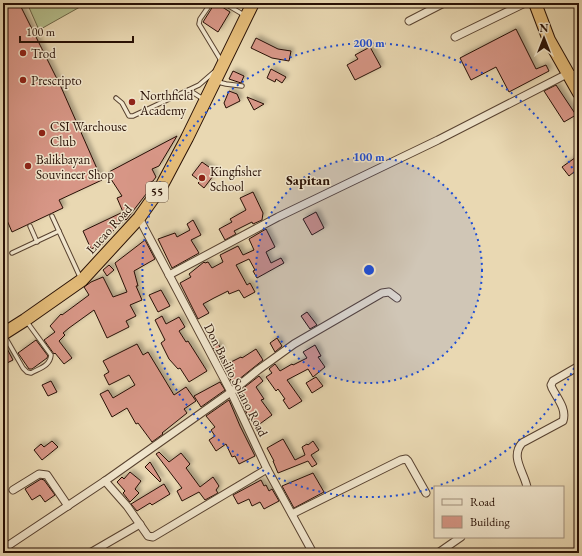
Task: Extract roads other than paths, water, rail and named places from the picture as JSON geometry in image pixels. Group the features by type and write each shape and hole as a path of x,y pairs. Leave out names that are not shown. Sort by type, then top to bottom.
{"highway":[{"name":"Lucao Road","path":"3,334 26,320 82,280 139,218 161,187 206,101 217,72 252,3"},
{"path":"535,3 549,40 574,75 579,93"}],"street":[{"path":"409,21 444,3"},
{"path":"455,38 525,3"},
{"path":"169,275 278,217 574,75"},
{"name":"Don Basilio Solano Road","path":"139,218 231,392 267,469 313,553"},
{"path":"5,550 106,481 231,392 294,344 386,292 393,294 396,298"},
{"path":"527,486 516,453 522,443 563,420 565,415 564,409 551,385 554,380 579,366"},
{"path":"292,514 401,460 406,459 426,493"},
{"path":"106,481 127,506 148,536 154,537 267,469"},
{"path":"13,490 39,474 47,474 68,506"},
{"path":"90,553 140,524"},
{"path":"438,553 460,538"}],"lane":[{"path":"210,3 200,19 199,24 217,72 226,84 242,86"},
{"path":"224,3 246,16"},
{"path":"116,98 122,103 129,116 133,116 189,90 217,72"},
{"path":"189,90 206,101"},
{"path":"52,216 82,280"},
{"path":"30,226 37,242"},
{"path":"12,253 59,231"},
{"path":"3,334 23,368 27,372 31,373 48,364 51,360 51,355 26,320"}],"place":[{"name":"Trod","path":"23,53"},
{"name":"Prescripto","path":"23,80"},
{"name":"Northfield Academy","path":"132,102"},
{"name":"CSI Warehouse Club","path":"42,133"},
{"name":"Balikbayan Souvineer Shop","path":"28,166"},
{"name":"Kingfisher School","path":"202,178"}],"district":[{"name":"Sapitan","path":"308,180"}]}
